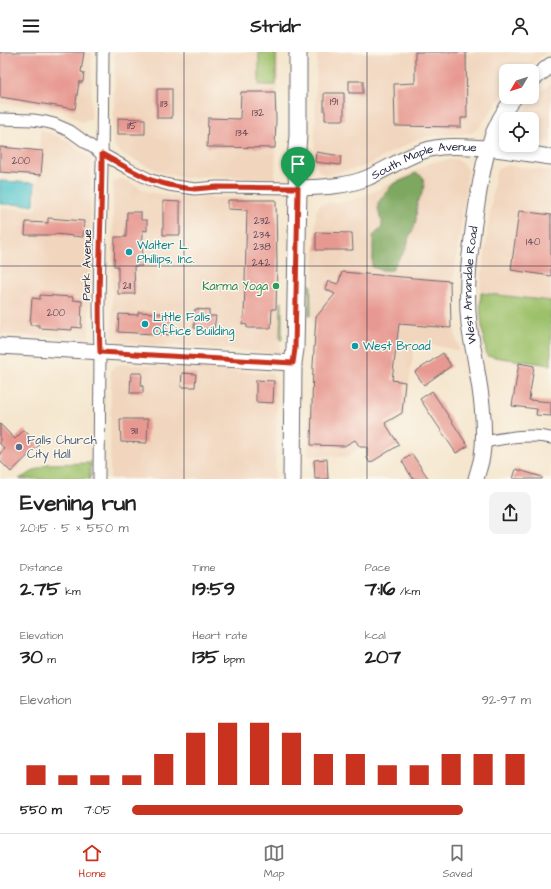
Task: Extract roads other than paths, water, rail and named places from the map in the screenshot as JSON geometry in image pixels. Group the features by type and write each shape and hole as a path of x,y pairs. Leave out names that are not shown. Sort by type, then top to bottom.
{"main road":[{"path":"292,479 293,363 295,349 298,188 296,161 298,135 298,52"}],"street":[{"name":"Park Avenue","path":"99,479 99,306 103,52"},
{"path":"539,74 551,65"},
{"name":"West Annandale Road","path":"476,479 482,458 484,442 479,381 469,323 467,290 469,266 483,164 494,130 510,104"},
{"path":"0,119 33,120 54,124 77,135 102,154 129,169 151,180 169,185 195,189 217,187 298,188"},
{"name":"South Maple Avenue","path":"298,188 339,186 373,175 409,156 430,149 446,147 459,146 551,157"},
{"path":"0,346 293,363"},
{"path":"484,442 527,436 551,438"}],"water":[{"path":"0,181 35,183 34,205 0,204"}],"place":[{"name":"Walter L. Phillips, Inc.","path":"129,252"},
{"name":"Karma Yoga","path":"276,286"},
{"name":"Little Falls Office Building","path":"145,324"},
{"name":"West Broad","path":"355,346"},
{"name":"Falls Church City Hall","path":"19,447"}]}
